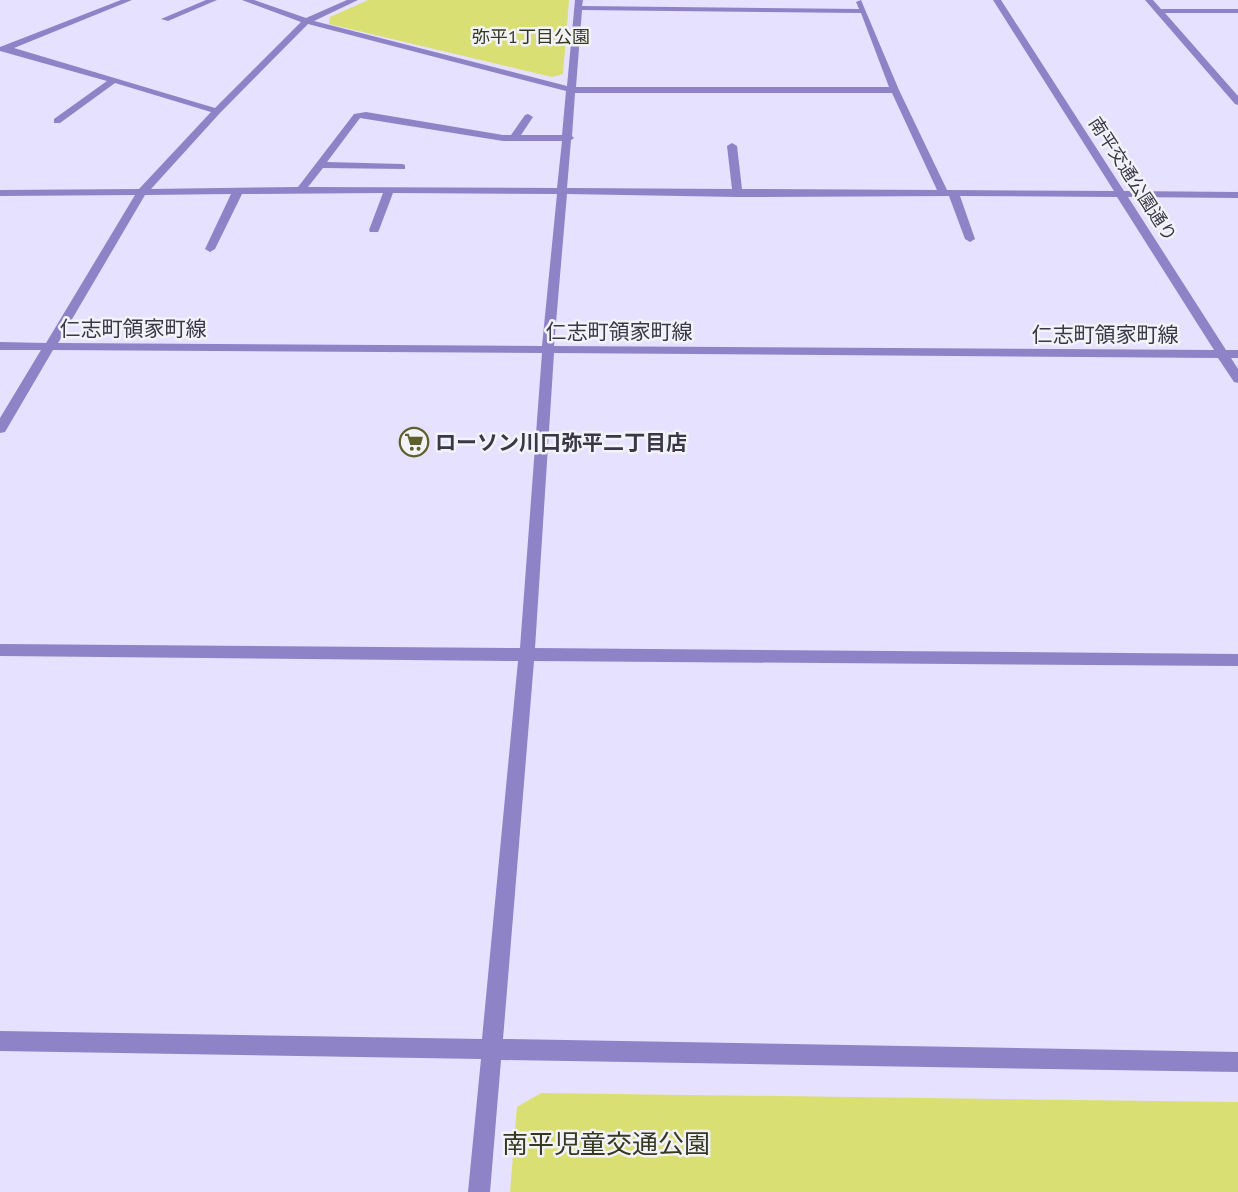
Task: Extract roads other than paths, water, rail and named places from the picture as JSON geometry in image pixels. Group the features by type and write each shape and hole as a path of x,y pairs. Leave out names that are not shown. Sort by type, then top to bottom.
{"street":[{"path":"3,49 128,0"},
{"path":"165,19 213,0"},
{"path":"246,0 306,21 573,90 895,90"},
{"path":"0,429 142,192 217,111 306,21 354,0"},
{"path":"717,0 718,9"},
{"path":"859,0 895,90 970,239"},
{"name":"南平交通公園通り","path":"997,0 1238,379"},
{"path":"1149,0 1234,93 1238,102"},
{"path":"479,1192 527,653 548,350 564,193 579,4 718,9 864,10"},
{"path":"1158,10 1238,11"},
{"path":"3,49 217,111"},
{"path":"57,121 114,80"},
{"path":"300,191 357,116 366,115 514,138 568,138"},
{"path":"514,138 528,117"},
{"path":"732,146 738,194"},
{"path":"319,165 402,167"},
{"path":"210,249 238,191"},
{"path":"0,192 389,191 1238,195"},
{"path":"374,230 389,191"},
{"name":"仁志町領家町線","path":"0,346 1238,354"},
{"path":"0,650 1238,660"},
{"path":"0,1041 1238,1062"}],"place":[{"name":"ローソン川口弥平二丁目店","path":"414,442"}],"park label":[{"name":"弥平1丁目公園","path":"531,36"},
{"name":"南平児童交通公園","path":"606,1143"}]}
